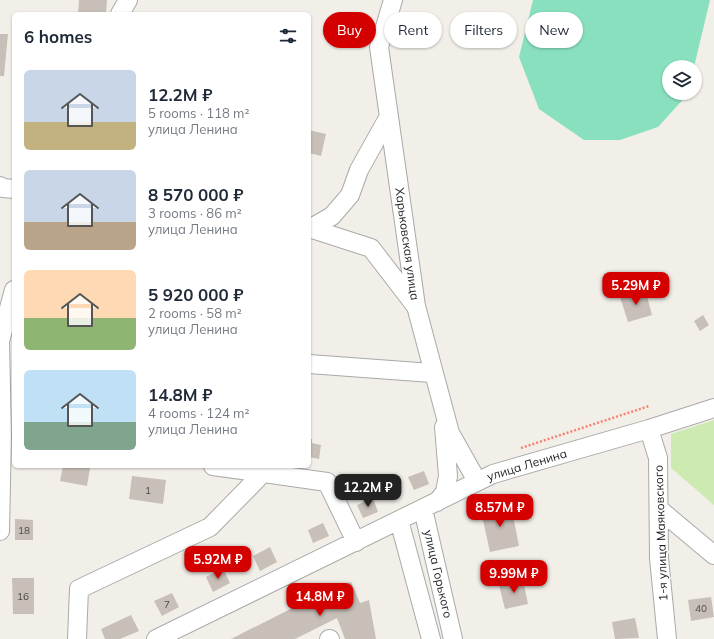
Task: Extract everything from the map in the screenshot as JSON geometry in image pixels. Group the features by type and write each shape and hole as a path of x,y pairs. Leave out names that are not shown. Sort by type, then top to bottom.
{"street":[{"path":"121,12 128,0"},
{"name":"Харьковская улица","path":"393,0 379,46 388,118 416,306 432,373 450,433 477,481"},
{"path":"311,227 332,216 350,196 359,170 388,118"},
{"path":"0,186 3,188 12,189"},
{"path":"311,228 372,248 416,306"},
{"path":"0,531 5,437 0,341 12,297"},
{"path":"0,341 12,342"},
{"path":"311,364 432,373"},
{"path":"430,505 445,492 448,476 442,406"},
{"name":"улица Ленина","path":"156,639 493,474 649,429 714,408"},
{"name":"1-я улица Маяковского","path":"649,429 658,458 659,558 667,639"},
{"path":"227,468 327,482 356,542"},
{"path":"77,639 79,589 210,527 263,473"},
{"name":"улица Горького","path":"430,505 453,639"},
{"path":"658,509 714,555"},
{"name":"улица Горького","path":"399,520 431,639"}],"path":[{"path":"516,450 649,406"}],"green space":[{"path":"533,0 710,0 696,60 662,60 662,100 682,100 658,127 620,140 584,140 539,109 519,57 525,33 525,48 583,48 583,12 530,12"},
{"path":"714,420 714,505 671,468 671,434"}],"building":[{"path":"79,0 107,0 106,12 78,12"},
{"path":"0,34 8,34 4,76 0,76"},
{"path":"311,130 326,134 321,156 311,154"},
{"path":"645,289 652,315 628,322 620,297"},
{"path":"703,315 709,325 700,331 694,321"},
{"path":"311,439 312,443 321,445 319,459 311,457"},
{"path":"63,468 90,468 87,486 60,481"},
{"path":"424,471 429,484 414,490 408,477"},
{"path":"132,476 166,480 163,504 129,499"},
{"path":"373,498 378,512 363,518 357,505"},
{"path":"511,505 519,546 490,552 481,511"},
{"path":"15,519 33,520 33,540 15,540"},
{"path":"323,523 329,536 313,543 308,530"},
{"path":"270,547 277,562 260,571 253,556"},
{"path":"223,568 230,583 213,592 206,577"},
{"path":"12,578 34,578 34,614 13,614"},
{"path":"523,580 528,604 505,609 499,585"},
{"path":"351,582 360,603 369,600 376,639 345,639 337,618 295,639 231,639 324,592"},
{"path":"172,593 179,607 162,616 154,601"},
{"path":"711,597 714,617 691,621 688,600"},
{"path":"131,615 139,631 120,639 105,639 101,629"},
{"path":"635,618 639,638 615,639 612,622"}]}
